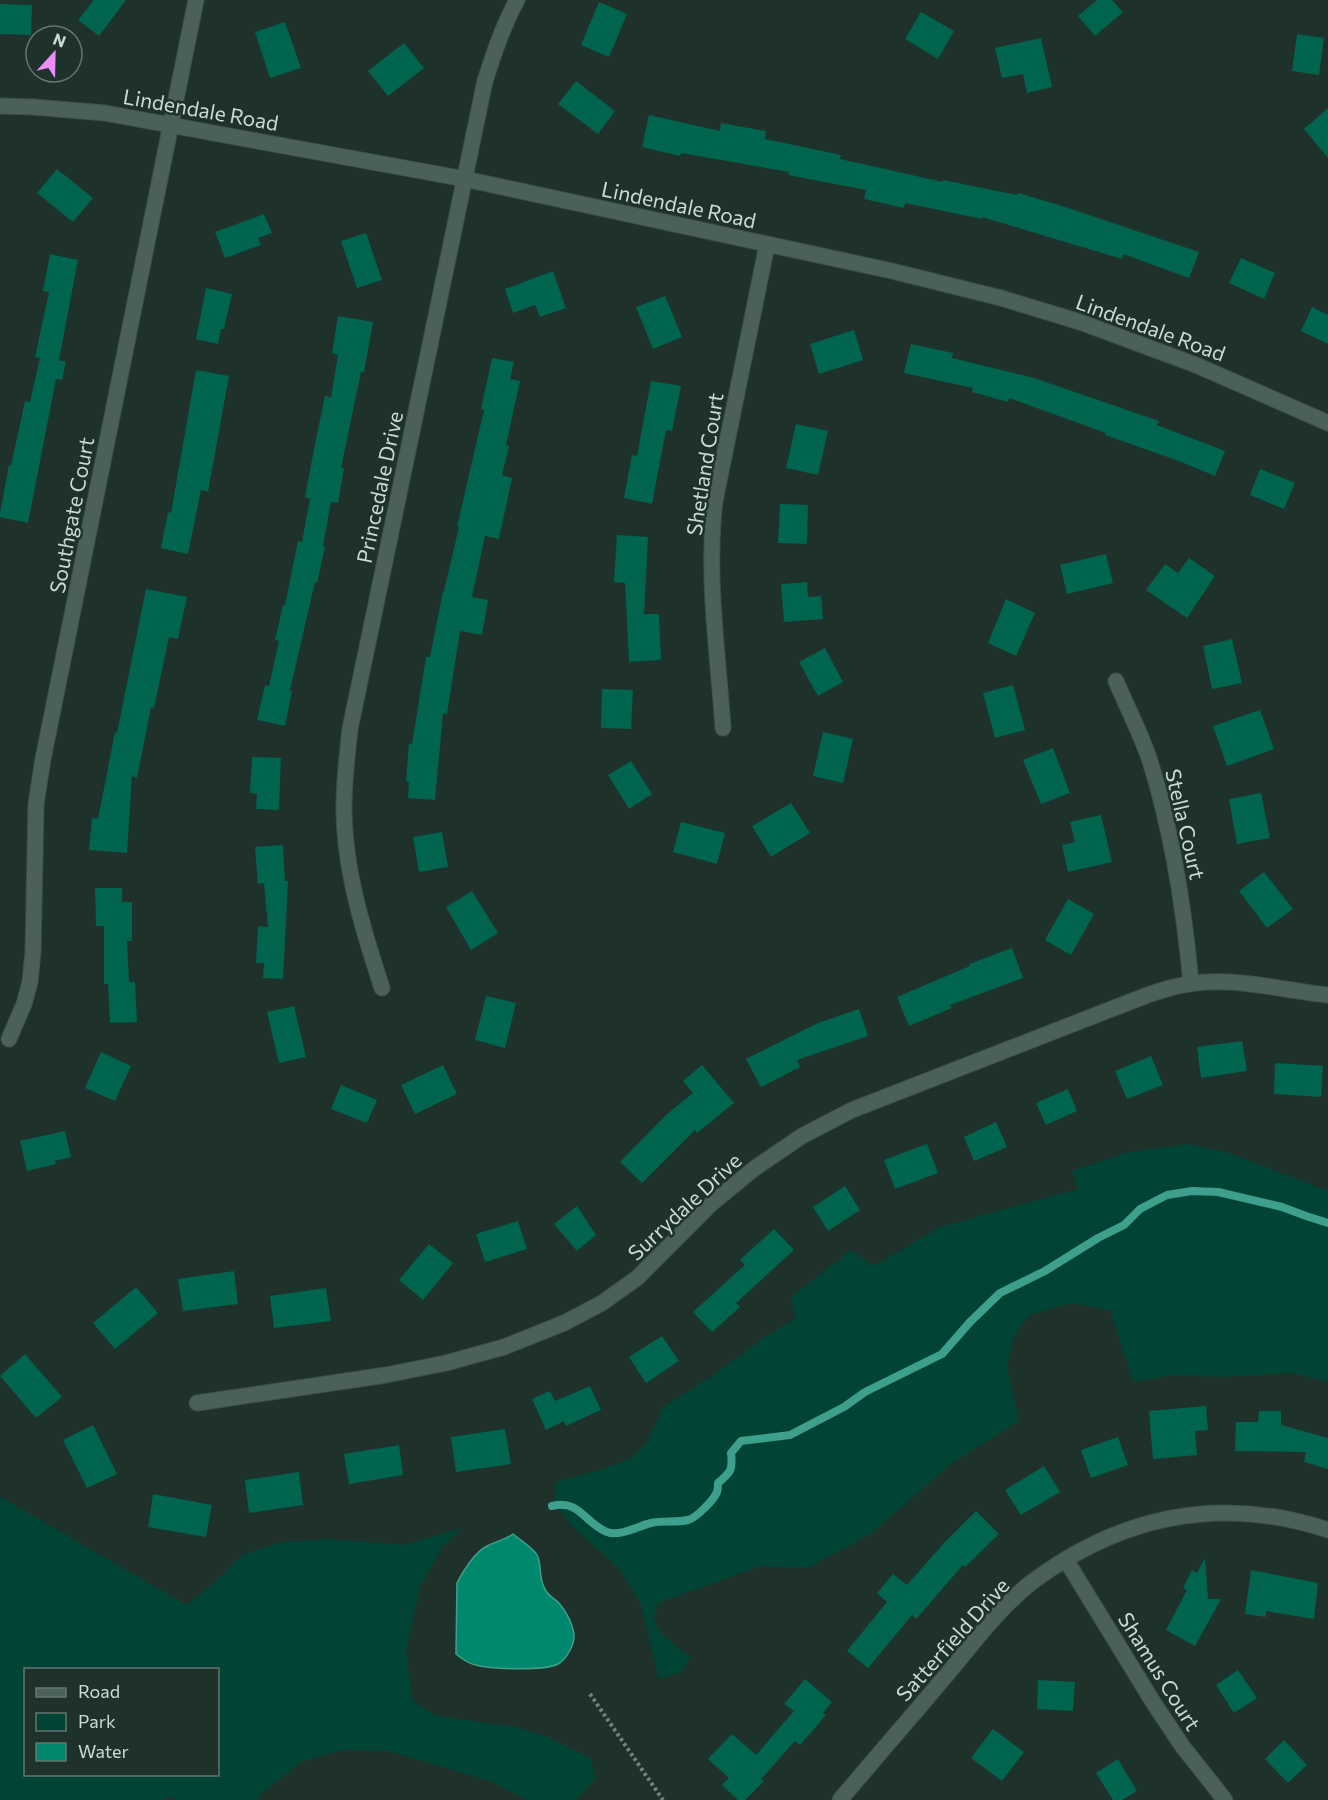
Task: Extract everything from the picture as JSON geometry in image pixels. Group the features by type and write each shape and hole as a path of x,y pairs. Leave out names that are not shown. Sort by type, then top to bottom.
{"street":[{"name":"Southgate Court","path":"9,1039 24,1004 30,982 33,952 36,804 43,759 196,0"},
{"name":"Princedale Drive","path":"382,988 361,924 348,858 344,810 346,766 353,717 485,81 498,40 517,0"},
{"name":"Lindendale Road","path":"0,106 33,106 105,113 465,179 892,271 1001,298 1080,322 1196,365 1328,423"},
{"name":"Shetland Court","path":"723,728 711,562 712,528 715,501 767,245"},
{"name":"Stella Court","path":"1116,681 1150,760 1170,834 1184,908 1191,983"},
{"name":"Surrydale Drive","path":"197,1403 386,1375 446,1363 504,1347 564,1323 602,1303 637,1278 711,1204 755,1168 802,1136 852,1110 1145,996 1191,983 1230,982 1328,995"},
{"name":"Satterfield Drive","path":"840,1800 997,1614 1031,1583 1103,1539 1132,1527 1175,1517 1220,1512 1268,1516 1328,1530"},
{"name":"Shamus Court","path":"1066,1560 1153,1702 1183,1747 1225,1800"}],"path":[{"path":"590,1694 663,1800"}],"green space":[{"path":"1189,1144 1229,1153 1328,1191 1328,1382 1293,1373 1222,1377 1175,1375 1133,1382 1110,1310 1071,1303 1029,1315 1013,1338 1007,1367 1019,1421 952,1463 872,1533 808,1568 760,1566 658,1603 654,1619 660,1633 690,1657 682,1672 659,1679 640,1602 619,1569 569,1523 556,1504 555,1482 597,1471 631,1458 648,1441 663,1407 796,1318 790,1298 851,1250 874,1266 940,1227 1078,1189 1072,1171 1129,1152"},
{"path":"0,1497 187,1605 214,1583 242,1555 278,1543 327,1539 405,1545 464,1527 443,1546 420,1586 406,1652 413,1701 437,1716 516,1727 548,1737 591,1758 595,1780 577,1798 527,1800 490,1781 388,1751 342,1750 303,1761 258,1796 259,1800 179,1800 167,1797 163,1800 0,1800"}],"water":[{"path":"513,1534 537,1555 543,1586 547,1593 562,1606 573,1628 574,1640 569,1652 561,1662 552,1666 520,1669 487,1667 471,1663 456,1654 457,1583 478,1553 487,1546"}],"building":[{"path":"94,0 126,0 99,36 78,20"},
{"path":"1097,0 1112,0 1123,12 1095,36 1078,16"},
{"path":"599,2 627,14 609,57 581,45"},
{"path":"0,4 32,5 31,24 24,24 24,35 0,34"},
{"path":"921,12 954,31 938,59 905,39"},
{"path":"285,22 301,68 270,78 255,32"},
{"path":"1297,34 1324,38 1319,75 1292,71"},
{"path":"1041,38 1052,87 1027,93 1023,74 1002,78 995,48"},
{"path":"404,43 424,68 388,96 368,71"},
{"path":"576,81 615,111 598,134 558,104"},
{"path":"1328,108 1328,158 1304,129"},
{"path":"649,115 720,131 721,123 766,131 765,139 841,155 840,159 943,182 943,180 1017,195 1018,193 1199,252 1189,278 1123,254 1122,259 982,217 982,219 905,203 904,208 864,199 866,190 788,175 789,172 681,153 680,156 642,147"},
{"path":"57,169 93,198 73,222 37,193"},
{"path":"264,214 272,233 258,238 261,245 225,258 215,232"},
{"path":"366,233 382,280 357,288 341,241"},
{"path":"50,254 78,260 59,360 66,362 62,380 56,379 28,523 0,517 0,513 25,401 30,402 40,358 35,357 49,292 43,291"},
{"path":"1241,258 1275,273 1264,299 1229,283"},
{"path":"553,271 566,308 540,317 535,305 513,313 505,289"},
{"path":"206,288 232,294 218,344 196,339"},
{"path":"665,296 682,337 653,349 636,307"},
{"path":"1312,307 1328,315 1328,344 1301,331"},
{"path":"338,316 373,322 364,372 361,372 341,468 344,468 338,503 331,502 323,546 325,547 290,690 292,691 285,726 257,720 265,685 269,686 279,641 275,640 283,605 285,605 298,541 302,542 310,499 305,497 315,444 325,396 331,397 338,355 332,353"},
{"path":"854,330 863,360 819,374 810,344"},
{"path":"911,344 953,353 952,358 1034,378 1159,421 1157,425 1225,451 1215,476 1009,398 1008,402 972,392 973,388 904,373"},
{"path":"492,358 514,362 510,379 520,381 502,475 512,478 499,539 485,536 472,597 488,600 482,635 460,631 447,714 443,713 435,800 408,798 409,782 406,781 409,744 412,744 426,657 430,657 459,527 457,527 484,410 481,409"},
{"path":"196,370 229,376 208,492 201,490 188,554 161,548 168,512 171,513"},
{"path":"651,381 681,386 672,431 666,430 652,504 624,498 632,455 637,456"},
{"path":"796,424 828,431 818,475 786,468"},
{"path":"1260,469 1295,483 1284,509 1250,495"},
{"path":"780,504 808,505 807,544 778,543"},
{"path":"617,535 648,537 644,614 659,614 661,660 629,662 625,583 614,582"},
{"path":"1106,554 1113,583 1067,594 1060,565"},
{"path":"1189,558 1215,576 1187,618 1146,590 1165,564 1178,573"},
{"path":"807,582 808,597 821,596 823,619 784,622 781,584"},
{"path":"146,589 187,597 178,639 169,637 154,708 151,707 137,778 132,776 127,853 89,850 92,818 98,819"},
{"path":"1006,599 1035,613 1016,656 988,643"},
{"path":"1232,639 1242,683 1212,689 1203,646"},
{"path":"825,648 843,682 818,696 799,662"},
{"path":"1013,685 1025,730 995,738 983,693"},
{"path":"602,689 633,690 631,729 601,728"},
{"path":"1260,710 1274,749 1227,766 1213,726"},
{"path":"823,732 853,739 843,783 813,776"},
{"path":"1053,748 1070,793 1041,804 1023,760"},
{"path":"252,757 281,758 279,810 256,809 257,794 250,793"},
{"path":"631,761 652,794 629,809 608,775"},
{"path":"1261,793 1270,838 1237,844 1229,799"},
{"path":"791,803 810,833 771,857 752,826"},
{"path":"1101,815 1112,862 1068,872 1062,845 1075,842 1070,822"},
{"path":"681,822 725,833 717,864 673,852"},
{"path":"442,832 448,867 419,872 413,837"},
{"path":"283,845 285,881 288,881 283,979 263,978 264,963 256,963 258,926 268,927 264,883 258,884 255,847"},
{"path":"1264,872 1293,909 1267,928 1239,891"},
{"path":"95,888 122,888 122,902 132,902 132,941 127,941 129,982 135,982 137,1022 110,1023 108,984 104,984 104,926 96,926"},
{"path":"472,891 498,933 471,950 446,907"},
{"path":"1068,899 1094,914 1071,955 1045,940"},
{"path":"1012,948 1023,978 950,1005 952,1008 909,1026 897,997 970,966 969,964"},
{"path":"486,996 516,1003 505,1048 475,1040"},
{"path":"294,1006 306,1057 279,1063 267,1012"},
{"path":"859,1009 868,1036 797,1060 800,1067 761,1087 746,1059 818,1023"},
{"path":"1242,1041 1247,1071 1201,1078 1197,1047"},
{"path":"101,1052 131,1066 115,1101 85,1088"},
{"path":"1151,1056 1163,1085 1127,1099 1115,1071"},
{"path":"1275,1063 1323,1066 1321,1097 1274,1094"},
{"path":"443,1065 457,1094 415,1114 401,1085"},
{"path":"702,1065 734,1103 697,1133 695,1130 642,1183 620,1162 666,1115 693,1093 683,1081"},
{"path":"341,1085 377,1100 367,1123 331,1109"},
{"path":"1068,1089 1077,1111 1046,1125 1036,1103"},
{"path":"996,1122 1007,1147 974,1161 964,1137"},
{"path":"65,1131 71,1157 55,1161 56,1164 27,1171 20,1141"},
{"path":"927,1144 938,1173 895,1189 884,1160"},
{"path":"845,1186 860,1210 828,1231 813,1207"},
{"path":"577,1206 596,1235 577,1251 554,1224"},
{"path":"518,1221 527,1249 485,1262 476,1234"},
{"path":"774,1229 794,1250 736,1303 740,1307 712,1332 693,1312 745,1265 740,1260"},
{"path":"429,1244 453,1263 423,1300 399,1280"},
{"path":"234,1271 238,1304 183,1311 178,1279"},
{"path":"136,1287 158,1313 115,1349 93,1323"},
{"path":"326,1288 331,1321 274,1328 270,1296"},
{"path":"662,1336 679,1361 646,1383 629,1357"},
{"path":"25,1354 62,1397 36,1418 0,1376"},
{"path":"590,1386 601,1410 566,1426 564,1421 546,1430 532,1399 550,1391 555,1401"},
{"path":"1206,1406 1208,1430 1195,1431 1197,1455 1153,1459 1149,1411"},
{"path":"1259,1411 1281,1411 1281,1425 1328,1438 1328,1469 1304,1462 1306,1452 1235,1451 1236,1422 1258,1422"},
{"path":"93,1425 117,1474 87,1488 63,1440"},
{"path":"505,1429 511,1464 456,1472 451,1437"},
{"path":"1118,1437 1128,1465 1091,1478 1081,1450"},
{"path":"399,1445 403,1475 349,1484 344,1454"},
{"path":"1044,1466 1060,1492 1021,1515 1005,1490"},
{"path":"299,1472 303,1505 249,1513 245,1480"},
{"path":"153,1494 212,1505 206,1537 148,1527"},
{"path":"976,1511 999,1534 965,1567 963,1565 916,1619 912,1615 868,1668 847,1651 887,1602 877,1593 893,1574 907,1585"},
{"path":"1205,1558 1208,1599 1221,1599 1195,1646 1166,1630 1187,1590 1183,1588 1192,1570 1197,1573"},
{"path":"1251,1570 1318,1583 1314,1619 1266,1611 1266,1617 1245,1614"},
{"path":"1238,1670 1257,1698 1234,1713 1216,1685"},
{"path":"805,1679 832,1702 823,1713 826,1715 800,1745 795,1741 761,1779 764,1781 745,1800 738,1800 722,1785 729,1778 708,1759 732,1734 756,1755 794,1711 784,1704"},
{"path":"1038,1680 1075,1682 1073,1711 1037,1709"},
{"path":"993,1729 1024,1752 1002,1781 971,1758"},
{"path":"1284,1740 1307,1765 1288,1783 1265,1759"},
{"path":"1118,1759 1137,1791 1122,1800 1113,1800 1096,1773"}],"waterway":[{"path":"552,1506 561,1505 576,1509 599,1528 612,1533 656,1522 691,1519 715,1495 718,1483 730,1470 731,1453 741,1441 790,1435 844,1407 865,1392 942,1354 1000,1293 1045,1271 1098,1238 1124,1225 1140,1209 1167,1195 1192,1191 1218,1192 1282,1207 1328,1223"}]}
